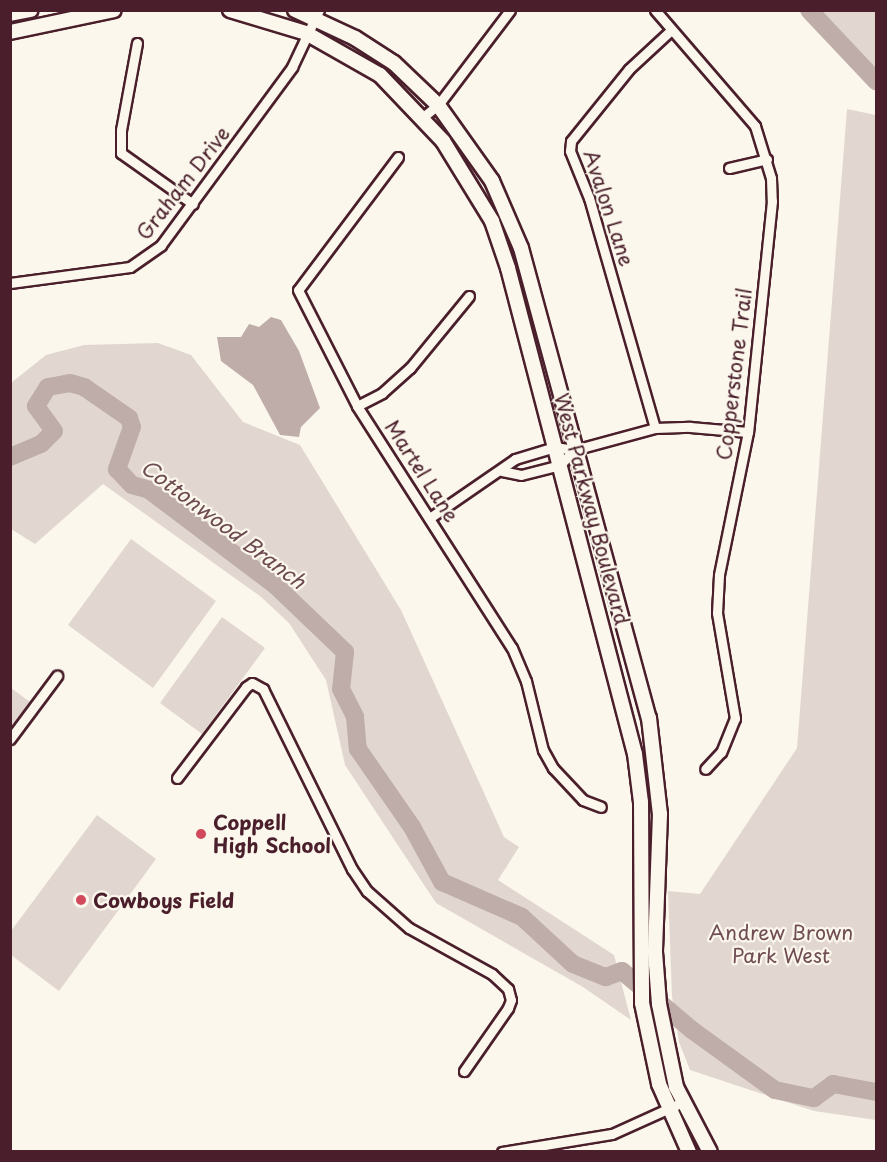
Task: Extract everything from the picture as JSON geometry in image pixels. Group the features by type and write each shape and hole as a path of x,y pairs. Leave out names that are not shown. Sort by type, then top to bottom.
{"street":[{"path":"10,14 31,10"},
{"path":"10,32 114,10"},
{"name":"West Parkway Boulevard","path":"230,10 306,33 380,75 423,117 443,141 492,222 560,465 635,754 641,802 639,963 646,1034 668,1109 689,1152"},
{"name":"West Parkway Boulevard","path":"295,10 317,14 394,63 438,105 492,181 520,248 649,718 658,772 656,975 665,1043 683,1102 710,1152"},
{"path":"423,117 438,105 510,10"},
{"name":"Copperstone Trail","path":"655,10 670,31 741,107 755,126 767,159 772,201 748,432 719,575 717,614 735,718 721,752 705,769"},
{"name":"Graham Drive","path":"10,283 130,267 161,245 292,67 306,33 317,14"},
{"name":"Avalon Lane","path":"655,428 589,198 570,151 572,141 629,69 670,31"},
{"path":"137,43 122,130 122,153 193,204"},
{"name":"Martel Lane","path":"398,157 298,290 357,406 431,517 512,648 526,681 543,750 553,768 583,800 601,807"},
{"path":"729,168 767,159"},
{"path":"357,406 382,393 410,368 469,296"},
{"path":"431,517 473,486 502,471 515,459 555,447 574,450 655,428 690,427 748,432"},
{"path":"502,471 521,476 560,465 574,450"},
{"path":"10,739 57,676"},
{"path":"177,778 246,687 252,683 263,688 352,869 367,891 409,928 492,974 508,989 511,1000 508,1008 464,1071"},
{"path":"502,1152 612,1134 683,1102"}],"green space":[{"path":"809,11 876,11 876,81 863,70"},
{"name":"Andrew Brown Park West","path":"847,109 876,115 876,1120 814,1111 690,1070 679,1042 672,996 668,891 700,894 797,748"},
{"path":"158,343 191,355 243,422 300,445 401,610 504,837 519,847 498,880 614,955 631,1020 583,987 436,903 345,765 326,680 289,623 260,596 103,484 35,544 11,529 11,383 46,355 84,345"},
{"path":"131,539 216,601 153,688 68,625"},
{"path":"222,617 265,648 202,734 160,703"},
{"path":"11,688 30,702 11,729"},
{"path":"97,815 156,859 59,991 11,955 11,931"}],"shaded area":[{"path":"271,317 281,320 299,351 320,408 301,427 299,437 280,435 253,385 221,361 217,337 241,337 249,324 259,327"}],"waterway":[{"path":"809,10 876,81"},
{"name":"Cottonwood Branch","path":"10,457 41,444 54,431 36,406 48,387 70,383 84,387 129,418 132,427 117,469 132,485 149,490 275,585 345,652 341,689 355,717 358,749 412,827 442,882 522,917 573,964 606,977 622,971 692,1030 775,1090 814,1098 833,1084 876,1092"}],"place":[{"name":"Coppell High School","path":"201,834"},
{"name":"Cowboys Field","path":"81,900"}]}
